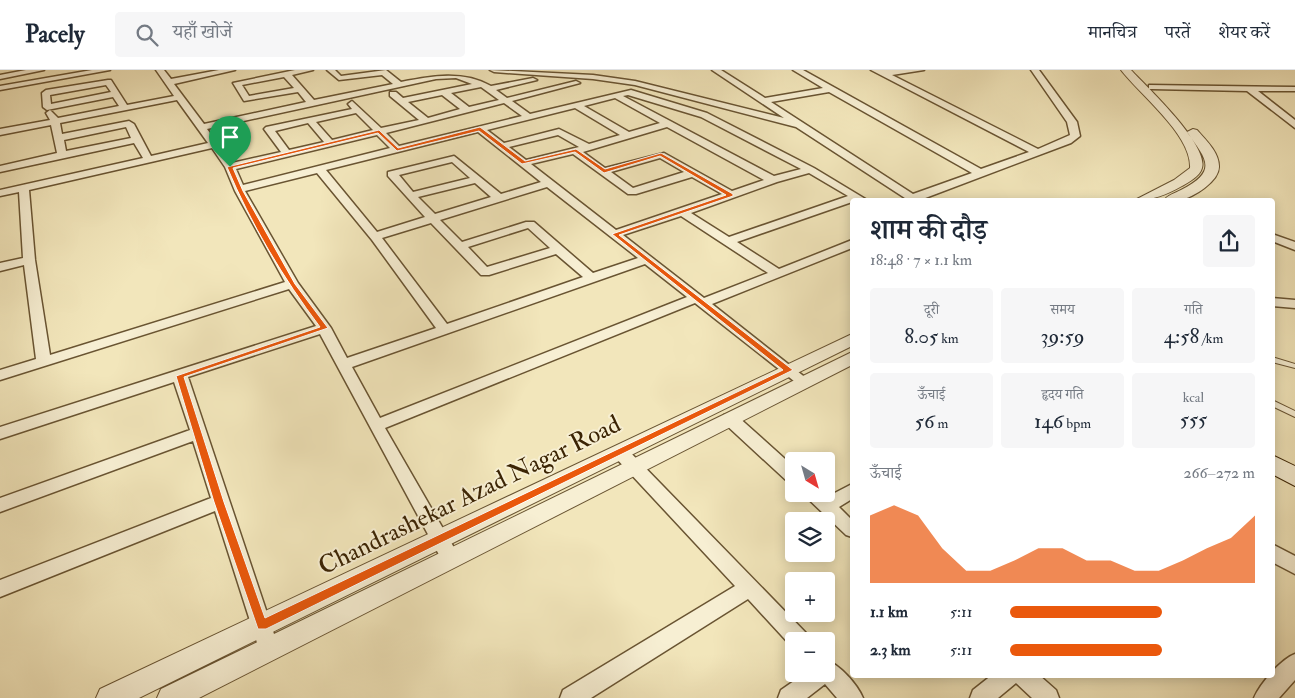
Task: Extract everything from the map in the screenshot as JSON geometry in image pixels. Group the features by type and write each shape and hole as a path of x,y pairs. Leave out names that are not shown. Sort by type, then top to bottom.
{"main road":[{"path":"1275,465 1295,477"}],"street":[{"path":"0,77 40,70"},
{"path":"0,88 106,70"},
{"path":"160,70 230,167 239,189 292,284 324,328 345,364 376,426 446,548"},
{"path":"170,82 229,70 247,99 300,89"},
{"path":"237,83 308,70"},
{"path":"331,70 339,78 384,72 398,84"},
{"path":"494,70 517,71 578,80 645,85 796,124"},
{"path":"230,167 506,101 578,80 602,70"},
{"path":"716,70 796,124 912,198"},
{"path":"797,70 980,173"},
{"path":"879,72 920,70"},
{"path":"917,198 1075,136 1072,122 1035,70"},
{"path":"1126,70 1186,138 1195,152 1197,162 1196,170 1182,181 1147,198"},
{"path":"1136,70 1202,142 1214,166 1213,174 1199,186 1178,198"},
{"path":"879,72 1037,152"},
{"path":"202,127 436,76 460,73 485,86 529,117"},
{"path":"286,74 312,103"},
{"path":"401,101 444,92 532,80 578,80 632,90 704,115 810,170 859,198"},
{"path":"43,81 47,107 56,122 62,155"},
{"path":"46,93 108,82 124,108"},
{"path":"382,165 397,150 616,95 645,85"},
{"path":"1152,87 1295,89"},
{"path":"1250,88 1295,125"},
{"path":"763,101 830,89"},
{"path":"444,92 467,110"},
{"path":"47,107 116,94"},
{"path":"393,94 426,121"},
{"path":"616,95 773,180"},
{"path":"344,96 397,150"},
{"path":"0,132 181,97"},
{"path":"577,105 627,136"},
{"path":"651,115 681,106"},
{"path":"287,153 269,129 358,110"},
{"path":"1280,113 1295,114"},
{"path":"310,120 330,142"},
{"path":"59,138 129,124 148,159"},
{"path":"524,163 668,124"},
{"path":"480,129 797,376"},
{"path":"502,146 559,132 587,147"},
{"path":"137,140 0,170 2,192 214,145"},
{"path":"576,150 632,192 693,173"},
{"path":"604,171 661,155 730,195"},
{"path":"239,189 319,169 454,159 500,199"},
{"path":"382,165 485,272 558,249"},
{"path":"319,169 375,236 444,330"},
{"path":"615,234 773,180 810,170"},
{"path":"411,196 478,179"},
{"path":"375,236 550,184"},
{"path":"24,188 29,260 44,361"},
{"path":"1158,193 1169,198"},
{"path":"726,242 850,201"},
{"path":"682,212 777,274"},
{"path":"460,246 530,224 591,278"},
{"path":"1275,238 1295,246"},
{"path":"376,426 699,300 777,274 850,245"},
{"path":"345,364 647,259"},
{"path":"0,267 29,260"},
{"path":"0,375 292,284"},
{"path":"1275,302 1295,304"},
{"path":"0,433 324,328"},
{"name":"Chandrashekar Azad Nagar Road","path":"627,459 730,419 850,340"},
{"name":"Chandrashekar Azad Nagar Road","path":"110,698 262,625 446,548 797,376 850,359"},
{"path":"180,376 219,502 269,649"},
{"path":"730,419 785,469"},
{"path":"0,505 198,433"},
{"path":"627,459 792,632"},
{"path":"826,506 850,491"},
{"path":"0,589 219,502"},
{"path":"821,502 850,528"},
{"name":"Chandrashekar Azad Nagar Road","path":"171,698 269,649 446,548"},
{"path":"1275,554 1295,566"},
{"path":"571,698 751,587"},
{"path":"1265,698 1295,664"},
{"path":"981,698 999,678"},
{"path":"1026,678 1048,698"},
{"path":"835,680 852,698"},
{"path":"789,698 810,682"}],"lane":[{"path":"1275,360 1295,366"},
{"path":"1275,404 1295,414"}],"route":[{"path":"480,129 524,163 576,150 604,171 661,155 730,195 615,234 789,370 262,625 219,502 180,376 324,328 292,284 240,191 230,167 379,131 397,150 480,129"}]}
